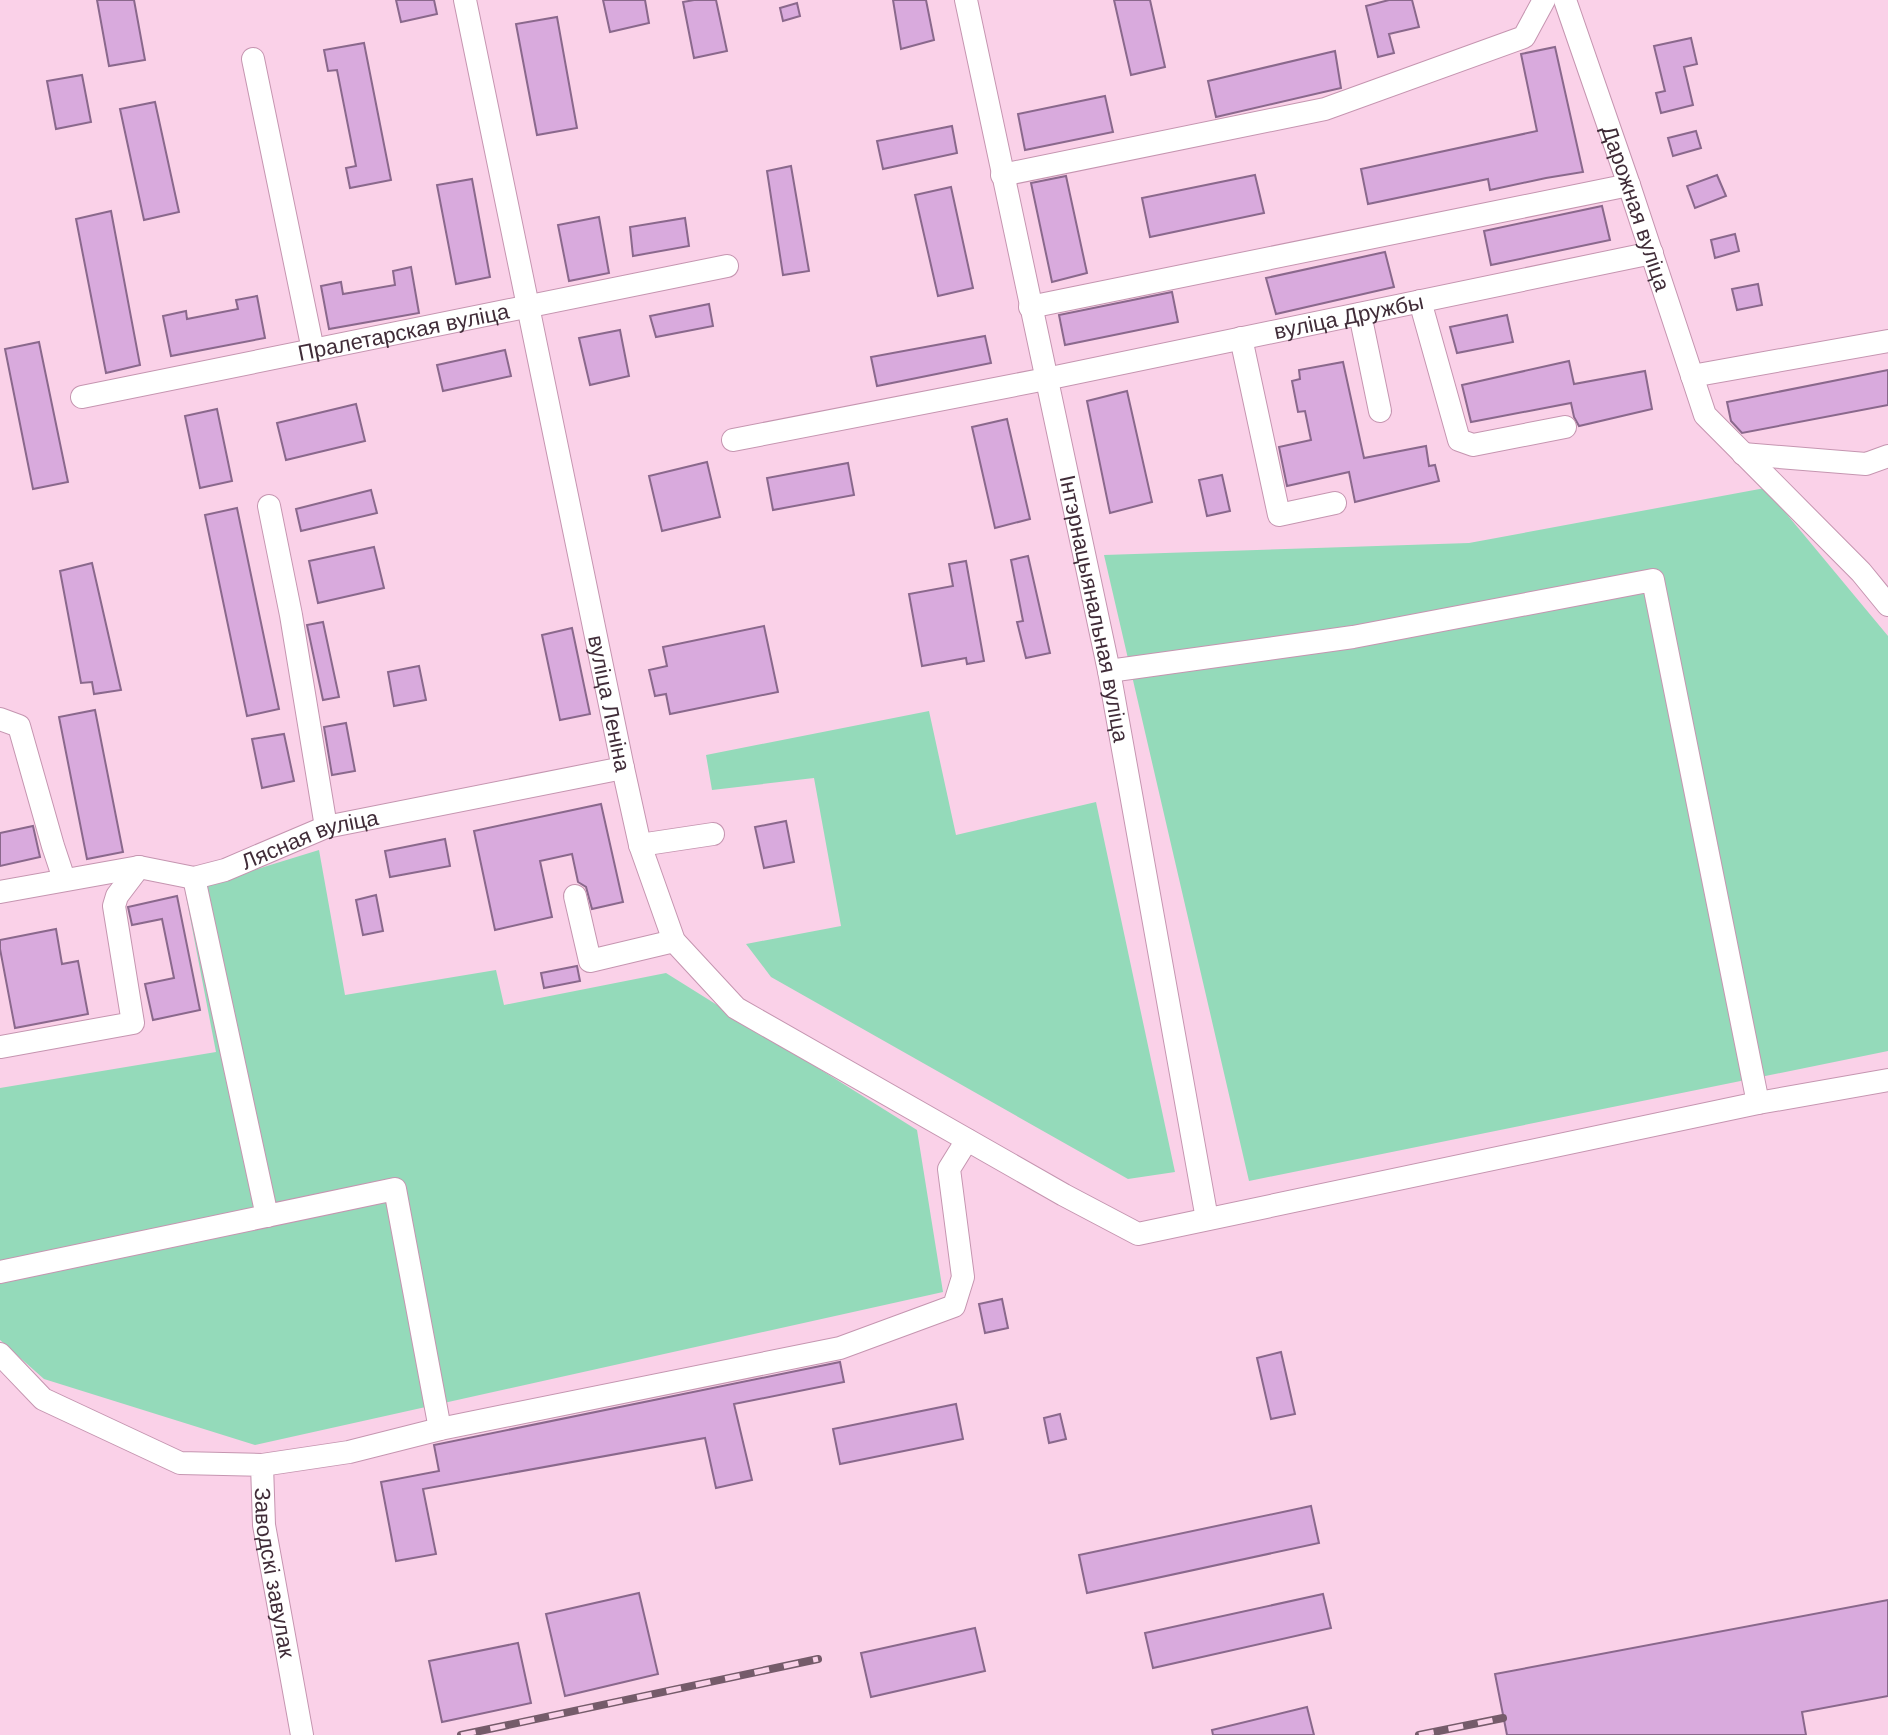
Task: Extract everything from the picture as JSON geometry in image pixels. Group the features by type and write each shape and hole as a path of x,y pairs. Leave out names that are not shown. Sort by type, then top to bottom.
{"street":[{"name":"вуліца Леніна","path":"465,0 640,845 674,941 736,1008 1138,1234 1758,1103 1888,1080"},
{"name":"Інтэрнацыянальная вуліца","path":"966,0 1109,671 1207,1219"},
{"path":"1002,175 1325,109 1524,37 1544,0"},
{"name":"Дарожная вуліца","path":"1565,0 1705,415 1743,454"},
{"path":"253,59 313,350"},
{"path":"1030,307 1629,185"},
{"name":"вуліца Дружбы","path":"733,440 1046,379 1652,253"},
{"name":"Пралетарская вуліца","path":"82,397 727,266"},
{"path":"1420,301 1459,440 1473,445 1565,427"},
{"path":"1360,314 1380,411"},
{"path":"1241,338 1279,515 1335,503"},
{"path":"1692,376 1888,341"},
{"path":"1743,454 1866,464 1888,456"},
{"path":"1743,454 1861,572 1888,605"},
{"path":"269,506 291,615 326,827"},
{"path":"1109,671 1353,637 1653,580 1758,1103"},
{"path":"0,719 19,726 64,879"},
{"name":"Лясная вуліца","path":"0,892 139,867 194,878 225,870 326,827 623,768"},
{"path":"640,845 713,834"},
{"path":"1,1047 133,1023 114,906 117,896 139,867"},
{"path":"194,878 267,1216"},
{"path":"575,896 590,961 674,941"},
{"path":"262,1465 349,1452 440,1429 840,1348 954,1306 963,1277 949,1169 967,1140"},
{"path":"0,1272 395,1189 440,1429"},
{"name":"Заводскі завулак","path":"0,1354 43,1399 180,1463 262,1465 264,1525 302,1735"}],"green space":[{"path":"1765,488 1888,636 1888,1051 1249,1181 1104,555 1469,543"},
{"path":"929,711 956,835 1096,802 1175,1172 1128,1179 771,977 746,944 841,926 814,778 712,790 706,755"},
{"path":"319,850 345,995 496,970 504,1005 666,973 917,1130 943,1292 255,1445 44,1379 0,1340 0,1088 216,1052 185,891"}],"building":[{"path":"97,0 134,0 145,60 109,66"},
{"path":"396,0 434,0 437,14 401,22"},
{"path":"603,0 645,0 649,23 610,32"},
{"path":"716,0 727,51 694,58 683,2"},
{"path":"893,0 926,0 934,40 901,49"},
{"path":"1114,0 1150,0 1165,67 1131,75"},
{"path":"1389,0 1412,0 1419,27 1389,34 1394,53 1378,57 1366,6"},
{"path":"797,3 800,16 783,21 780,8"},
{"path":"557,17 577,128 537,135 516,24"},
{"path":"1691,38 1697,64 1684,67 1693,105 1661,113 1656,93 1665,91 1654,46"},
{"path":"364,43 391,180 350,188 346,168 356,166 337,70 328,71 324,50"},
{"path":"1555,47 1583,172 1490,190 1488,179 1368,204 1361,169 1537,131 1521,54"},
{"path":"1335,51 1341,88 1216,117 1208,81"},
{"path":"82,75 91,122 56,129 47,81"},
{"path":"1105,96 1113,132 1025,150 1018,114"},
{"path":"155,102 179,212 144,220 120,109"},
{"path":"952,126 957,153 883,169 877,141"},
{"path":"1696,131 1701,148 1673,156 1668,138"},
{"path":"791,166 809,271 783,275 767,171"},
{"path":"1255,175 1264,213 1150,237 1142,198"},
{"path":"1717,175 1726,196 1695,208 1687,186"},
{"path":"1066,176 1087,273 1052,282 1031,183"},
{"path":"472,179 490,277 456,284 437,185"},
{"path":"951,187 973,288 938,296 915,195"},
{"path":"1602,206 1610,240 1491,265 1484,231"},
{"path":"111,211 140,365 106,373 76,219"},
{"path":"599,217 609,273 569,281 558,225"},
{"path":"685,218 689,246 633,256 630,227"},
{"path":"1735,234 1739,251 1715,258 1711,240"},
{"path":"1385,252 1394,287 1276,314 1266,278"},
{"path":"411,267 419,313 329,329 321,286 341,282 343,294 395,285 393,271"},
{"path":"1758,284 1762,305 1737,310 1732,289"},
{"path":"1172,292 1178,322 1065,345 1059,315"},
{"path":"257,296 265,338 171,356 163,316 186,311 187,319 238,309 236,300"},
{"path":"709,304 713,326 656,337 650,316"},
{"path":"1507,315 1513,342 1457,353 1450,327"},
{"path":"620,330 629,376 590,385 579,338"},
{"path":"985,336 991,363 877,386 871,357"},
{"path":"39,342 68,482 33,489 5,349"},
{"path":"505,350 511,376 443,391 437,365"},
{"path":"1569,361 1574,384 1645,371 1652,409 1579,426 1571,403 1471,422 1462,385"},
{"path":"1343,362 1364,458 1426,446 1429,466 1435,465 1439,481 1355,502 1349,472 1287,486 1279,447 1311,440 1305,411 1298,412 1292,381 1300,379 1299,370"},
{"path":"1888,370 1888,405 1742,433 1731,421 1727,402"},
{"path":"1127,391 1152,502 1110,513 1087,401"},
{"path":"356,404 365,441 286,460 277,423"},
{"path":"217,409 232,481 200,488 185,416"},
{"path":"1007,419 1030,519 995,528 972,427"},
{"path":"707,462 720,517 662,531 649,476"},
{"path":"848,463 854,495 773,510 767,478"},
{"path":"1222,475 1230,511 1207,516 1199,480"},
{"path":"371,490 377,513 301,531 296,509"},
{"path":"237,508 279,709 247,716 205,515"},
{"path":"374,547 384,588 318,603 309,561"},
{"path":"1028,556 1050,653 1026,658 1017,622 1023,621 1011,560"},
{"path":"966,561 984,661 967,664 966,658 922,666 909,594 953,586 949,564"},
{"path":"92,563 121,690 94,694 92,682 81,683 60,571"},
{"path":"323,622 339,697 323,700 307,625"},
{"path":"764,626 778,692 670,714 666,694 655,696 649,670 667,666 663,647"},
{"path":"572,628 590,714 560,720 542,635"},
{"path":"419,666 426,700 394,706 388,672"},
{"path":"95,710 123,852 87,859 59,717"},
{"path":"346,723 355,771 332,775 324,727"},
{"path":"284,734 294,781 262,788 252,739"},
{"path":"601,804 623,902 592,909 586,887 578,882 572,854 540,861 552,917 495,930 474,831"},
{"path":"786,821 794,862 764,868 755,827"},
{"path":"33,826 40,857 0,866 0,833"},
{"path":"445,839 450,866 390,877 385,851"},
{"path":"376,895 383,931 363,935 356,900"},
{"path":"177,896 200,1010 153,1020 145,984 174,978 162,919 132,925 128,907"},
{"path":"56,929 62,964 78,961 88,1014 15,1028 0,940"},
{"path":"577,966 580,981 544,988 541,973"},
{"path":"1002,1299 1008,1328 985,1333 979,1304"},
{"path":"1281,1352 1295,1414 1271,1419 1257,1358"},
{"path":"840,1362 844,1382 734,1404 752,1480 716,1488 705,1438 423,1489 436,1554 396,1561 381,1482 439,1471 434,1445"},
{"path":"956,1404 963,1439 840,1464 833,1429"},
{"path":"1060,1414 1066,1439 1049,1443 1044,1418"},
{"path":"1311,1506 1319,1543 1087,1593 1079,1555"},
{"path":"639,1593 658,1674 565,1696 546,1614"},
{"path":"1323,1594 1331,1628 1153,1668 1145,1633"},
{"path":"1888,1600 1888,1696 1802,1712 1806,1735 1507,1735 1495,1674"},
{"path":"975,1628 985,1671 871,1697 861,1653"},
{"path":"518,1643 531,1703 442,1722 429,1661"},
{"path":"1307,1707 1314,1735 1213,1735 1212,1730"}],"railway":[{"path":"461,1735 818,1659"},
{"path":"1419,1735 1503,1718"}]}
